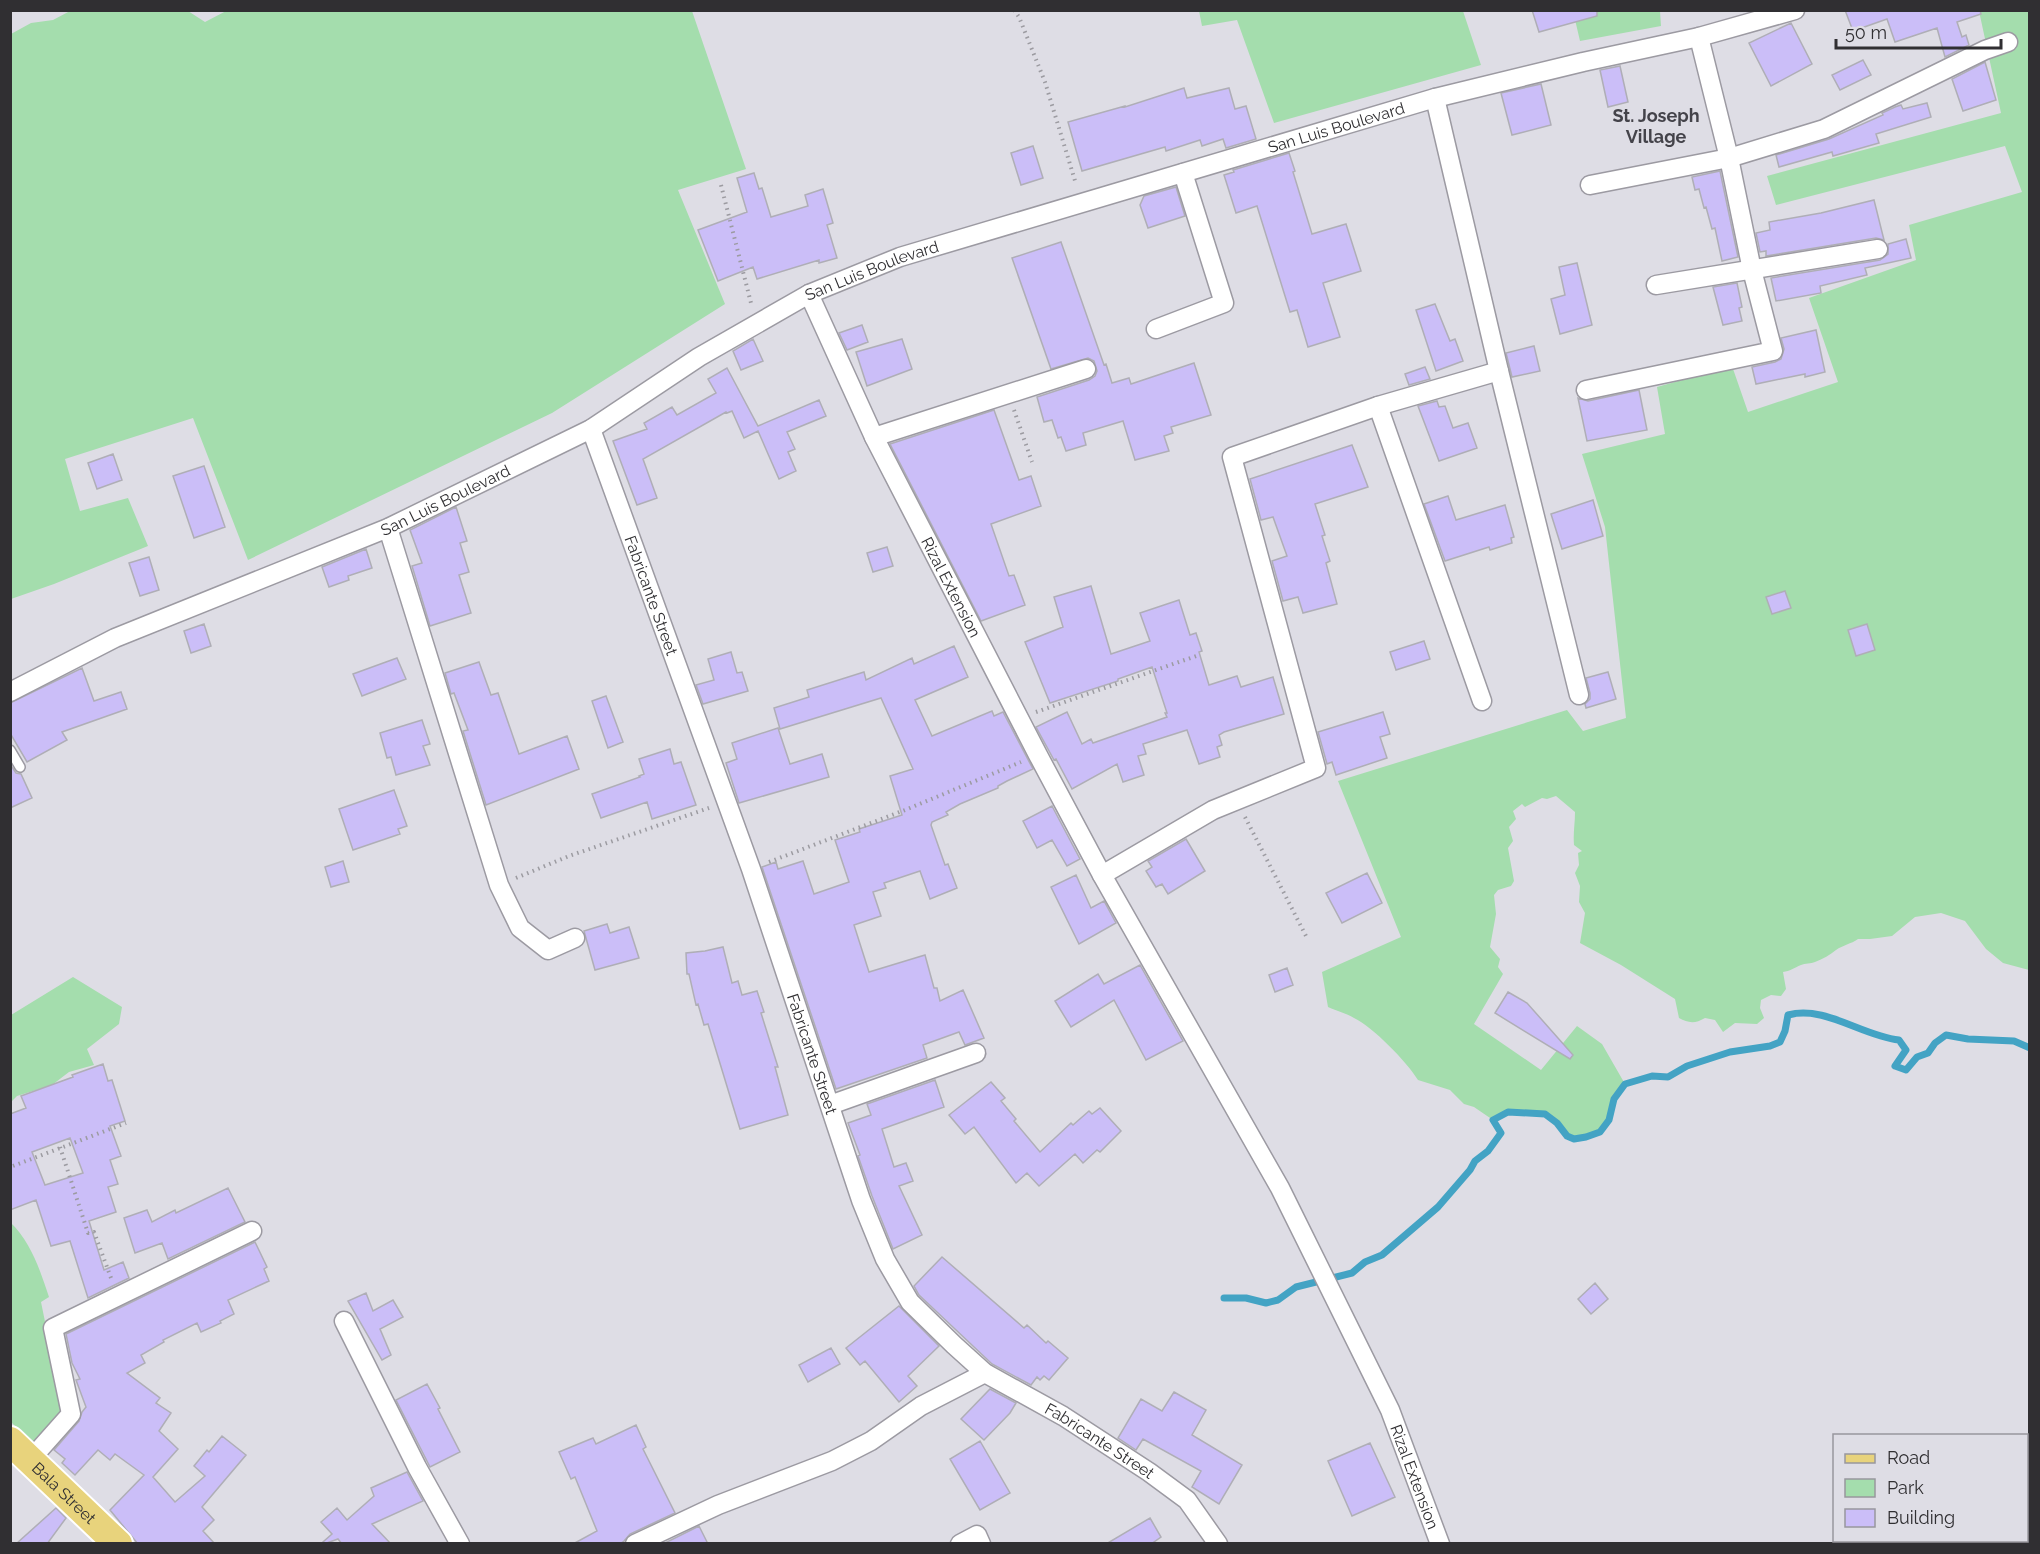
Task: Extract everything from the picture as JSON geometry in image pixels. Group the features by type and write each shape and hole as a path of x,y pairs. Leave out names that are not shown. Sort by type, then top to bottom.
{"main road":[{"name":"Bala Street","path":"21,1450 118,1544"}],"street":[{"name":"San Luis Boulevard","path":"10,692 115,638 388,528 591,429 699,357 756,323 809,294 900,257 1435,98 1699,37 1795,10"},
{"path":"1586,390 1773,351 1752,270 1729,158 1699,37"},
{"path":"1590,185 1729,158 1824,129 1985,50 2008,42"},
{"path":"1435,98 1579,695"},
{"path":"1156,329 1224,303 1183,173"},
{"path":"1656,285 1878,249"},
{"name":"Rizal Extension","path":"809,294 874,436 1038,755 1102,875 1280,1188 1390,1410 1440,1544"},
{"path":"874,436 1086,369"},
{"path":"1102,875 1213,810 1317,768 1232,457 1378,406 1499,371"},
{"path":"1378,406 1482,701"},
{"name":"Fabricante Street","path":"591,429 728,801 861,1200 885,1259 910,1302 985,1373 1063,1416 1159,1479 1187,1500 1218,1544"},
{"path":"388,528 499,885 520,928 548,950 575,938"},
{"path":"830,1105 976,1053"},
{"path":"21,1450 70,1414 53,1328 252,1231"},
{"path":"344,1321 417,1467 460,1544"},
{"path":"635,1544 718,1505 832,1461 870,1441 921,1406 985,1373"},
{"path":"960,1544 977,1535 981,1544"}],"lane":[{"path":"10,750 20,767"}],"path":[{"path":"1014,10 1020,17 1046,82 1082,204"},
{"path":"721,185 756,323"},
{"path":"1009,395 1032,462"},
{"path":"1019,718 1199,655"},
{"path":"752,869 905,810 1038,755"},
{"path":"1237,800 1306,936"},
{"path":"499,885 569,856 728,801"},
{"path":"13,1166 126,1123"},
{"path":"60,1147 88,1233 94,1232 118,1295"}],"green space":[{"path":"228,10 692,11 746,169 678,190 725,304 552,413 248,560 193,418 65,459 80,511 128,498 148,546 11,599 11,34 31,23 53,20 70,11 188,11 205,22"},
{"path":"1199,11 1463,11 1481,65 1274,123 1237,20 1202,26"},
{"path":"1573,11 1660,11 1661,26 1580,41"},
{"path":"1979,11 2029,11 2029,970 2003,963 1986,949 1965,921 1941,913 1915,917 1892,936 1858,939 1818,961 1783,972 1786,989 1781,996 1771,995 1761,1000 1760,1008 1764,1018 1757,1024 1735,1023 1723,1032 1715,1020 1705,1018 1695,1022 1685,1021 1679,1018 1675,999 1621,965 1580,943 1585,913 1579,902 1580,886 1575,873 1579,865 1578,853 1582,851 1574,845 1575,812 1556,796 1542,798 1525,807 1522,804 1513,811 1516,819 1509,827 1513,841 1508,848 1514,881 1511,886 1498,890 1494,895 1496,914 1490,947 1500,959 1498,967 1503,974 1474,1024 1541,1070 1577,1026 1602,1044 1625,1084 1612,1104 1605,1126 1599,1132 1585,1138 1571,1138 1548,1117 1533,1112 1516,1112 1493,1120 1474,1107 1464,1104 1450,1090 1418,1080 1380,1037 1351,1016 1328,1007 1322,972 1401,937 1338,781 1567,710 1583,731 1626,718 1605,527 1582,454 1665,434 1657,387 1732,366 1748,412 1838,382 1809,298 1916,260 1909,225 2022,192 2005,146 1776,205 1767,176 2001,113"},
{"path":"73,977 122,1007 119,1024 87,1049 94,1065 69,1072 52,1085 17,1096 11,1102 11,1015"},
{"path":"10,1222 29,1247 49,1297 41,1302 63,1410 33,1444 11,1422"}],"building":[{"path":"1532,10 1597,10 1597,16 1539,32"},
{"path":"1845,10 1980,10 1981,14 1957,22 1962,37 1966,35 1969,45 1945,57 1937,28 1895,42 1887,19 1853,31"},
{"path":"1791,23 1812,64 1771,86 1749,43"},
{"path":"1863,60 1871,75 1840,90 1832,75"},
{"path":"1985,62 1996,100 1963,111 1952,79"},
{"path":"1620,66 1628,102 1608,107 1600,70"},
{"path":"1541,84 1551,125 1512,135 1501,93"},
{"path":"1184,88 1187,98 1229,88 1235,109 1246,106 1256,139 1226,148 1223,139 1202,146 1200,140 1166,151 1165,147 1082,171 1068,122"},
{"path":"1927,103 1931,117 1876,134 1879,143 1833,156 1832,152 1779,167 1776,155 1829,139 1883,115 1882,113 1895,107 1901,105 1903,109"},
{"path":"1033,146 1043,178 1021,185 1011,153"},
{"path":"1289,153 1312,234 1346,224 1361,271 1323,283 1340,337 1308,347 1297,310 1290,312 1257,206 1236,213 1224,175 1234,172 1233,170"},
{"path":"1720,171 1738,257 1722,261 1715,228 1712,229 1706,207 1704,208 1699,189 1695,190 1692,177"},
{"path":"754,173 759,189 762,188 771,217 808,206 805,195 823,189 833,223 827,225 837,258 819,263 819,260 757,279 753,267 718,281 698,230 747,212 737,178"},
{"path":"1176,187 1185,216 1148,228 1140,205 1144,196"},
{"path":"1874,200 1884,240 1876,238 1766,256 1766,251 1760,252 1756,233 1770,230 1769,222 1821,213"},
{"path":"1906,239 1911,258 1865,268 1867,275 1820,286 1821,293 1776,301 1771,278 1880,260 1888,254 1888,244"},
{"path":"1061,242 1112,383 1129,378 1131,384 1194,363 1211,415 1171,427 1173,433 1164,436 1169,451 1135,460 1123,421 1083,433 1086,445 1066,451 1061,437 1058,438 1052,420 1044,422 1037,397 1089,380 1095,376 1097,371 1094,361 1088,358 1051,369 1012,258"},
{"path":"1577,263 1592,325 1560,334 1551,299 1565,295 1559,267"},
{"path":"1737,283 1742,307 1739,308 1742,321 1723,325 1713,287"},
{"path":"1435,304 1450,341 1455,339 1463,361 1436,371 1416,310"},
{"path":"862,325 868,342 847,350 839,333"},
{"path":"1816,330 1825,372 1756,384 1752,367 1781,359 1784,349 1781,338"},
{"path":"753,339 763,361 741,370 733,351"},
{"path":"902,339 912,369 867,386 856,352"},
{"path":"1534,346 1540,371 1512,377 1506,353"},
{"path":"1425,367 1430,379 1409,385 1405,374"},
{"path":"727,368 758,426 819,400 826,416 787,432 795,449 788,452 796,471 779,479 758,431 744,438 732,411 726,412 643,459 657,498 637,505 613,441 647,429 644,423 672,407 677,415 716,393 708,379"},
{"path":"1639,390 1647,430 1587,441 1578,398 1588,401"},
{"path":"1437,401 1439,407 1445,406 1453,428 1468,423 1477,448 1439,461 1418,406"},
{"path":"994,410 1019,480 1031,476 1041,506 991,524 1009,576 1014,575 1025,605 981,621 890,444"},
{"path":"1352,445 1368,487 1315,504 1325,535 1322,536 1330,561 1326,563 1337,604 1303,613 1298,597 1283,601 1272,561 1287,556 1273,517 1261,520 1250,479"},
{"path":"113,454 122,480 97,489 88,463"},
{"path":"204,466 225,527 194,538 173,476"},
{"path":"1448,496 1456,520 1505,505 1514,537 1511,538 1512,543 1490,550 1489,547 1445,561 1424,504"},
{"path":"1593,500 1603,536 1562,549 1551,514"},
{"path":"456,507 467,541 460,543 469,572 459,575 471,613 430,626 412,566 422,563 410,530"},
{"path":"887,547 893,566 873,572 867,553"},
{"path":"366,549 372,568 348,576 349,580 329,587 322,567"},
{"path":"149,557 159,590 140,596 129,563"},
{"path":"1091,586 1111,654 1150,641 1140,613 1179,600 1190,635 1196,633 1209,685 1237,676 1241,687 1273,677 1284,714 1219,735 1222,745 1217,747 1220,757 1199,764 1187,730 1143,744 1146,754 1138,756 1144,775 1123,782 1117,764 1072,789 1036,727 1067,712 1082,744 1091,739 1093,743 1167,717 1152,667 1118,679 1118,681 1050,703 1025,642 1063,627 1054,597"},
{"path":"1785,591 1791,608 1772,614 1766,597"},
{"path":"204,624 211,646 191,653 184,631"},
{"path":"1867,624 1875,650 1856,656 1848,630"},
{"path":"1424,641 1430,659 1396,670 1390,652"},
{"path":"954,646 968,677 915,700 932,736 992,711 994,716 1003,712 1033,769 1007,781 998,788 960,804 946,812 948,815 932,822 931,825 945,865 948,864 957,888 930,899 920,871 884,883 886,888 873,892 881,916 854,925 869,972 925,955 940,1001 963,990 984,1038 965,1045 959,1032 923,1045 927,1058 836,1089 762,867 776,862 778,869 803,861 814,894 849,882 835,840 860,832 859,829 902,815 890,776 913,769 881,698 780,729 774,708 809,697 807,690 864,672 866,680 912,658 914,664"},
{"path":"731,652 737,673 742,672 748,691 703,704 696,685 714,680 708,659"},
{"path":"397,658 406,679 362,696 353,674"},
{"path":"479,662 491,695 498,693 519,754 567,736 579,769 486,805 463,731 468,730 454,693 451,694 445,673"},
{"path":"82,668 94,701 121,692 127,709 62,732 67,740 27,762 10,733 10,703"},
{"path":"1608,672 1616,699 1586,708 1585,704 1590,699 1590,693 1586,678"},
{"path":"606,696 623,742 608,748 592,701"},
{"path":"1383,712 1390,734 1380,737 1387,758 1336,775 1332,762 1327,764 1318,732"},
{"path":"422,720 430,744 423,746 430,765 396,775 391,757 387,758 380,733"},
{"path":"778,728 790,764 822,754 829,777 739,803 726,763 737,759 732,743"},
{"path":"670,749 674,764 681,762 696,805 652,819 647,802 601,818 592,794 640,777 644,774 639,759"},
{"path":"10,764 16,773 21,774 32,798 10,808"},
{"path":"394,790 407,826 398,829 400,834 353,850 339,809"},
{"path":"1052,806 1080,859 1067,866 1052,840 1037,848 1023,821"},
{"path":"1186,839 1205,871 1168,894 1162,884 1156,887 1146,871 1152,867 1148,861"},
{"path":"343,861 349,882 331,887 325,867"},
{"path":"1367,873 1382,903 1342,923 1326,893"},
{"path":"1076,875 1091,908 1104,901 1116,923 1079,944 1051,887"},
{"path":"607,924 610,933 629,927 639,958 595,970 584,931"},
{"path":"723,947 732,983 738,981 742,995 757,991 764,1012 761,1013 778,1067 775,1067 788,1115 740,1129 708,1024 704,1025 698,1004 696,1005 689,974 687,974 686,953"},
{"path":"1140,965 1183,1041 1146,1060 1114,1000 1071,1027 1055,1001 1098,974 1104,984"},
{"path":"1287,968 1293,985 1275,992 1269,975"},
{"path":"1508,992 1527,1003 1573,1055 1570,1059 1495,1013"},
{"path":"103,1064 108,1081 112,1080 125,1121 110,1126 121,1156 110,1160 118,1184 108,1187 116,1212 89,1221 104,1270 123,1262 129,1278 88,1298 70,1241 51,1246 36,1200 10,1210 10,1114 26,1108 21,1096 73,1077 72,1075","holes":["70,1138 83,1173 45,1185 32,1152"]},
{"path":"935,1080 944,1107 882,1129 894,1167 906,1163 913,1181 899,1186 922,1235 893,1249 872,1196 848,1123 871,1115 867,1104"},
{"path":"991,1082 1005,1098 1001,1101 1016,1119 1014,1121 1040,1152 1071,1123 1073,1125 1089,1111 1092,1114 1100,1108 1121,1131 1100,1152 1097,1150 1083,1163 1075,1154 1039,1186 1027,1173 1016,1183 974,1127 965,1134 949,1115"},
{"path":"228,1188 245,1222 168,1259 162,1243 135,1253 124,1218 147,1210 152,1222"},
{"path":"255,1242 267,1267 264,1269 269,1281 228,1300 234,1314 220,1321 221,1323 201,1332 197,1323 163,1340 164,1342 141,1355 145,1363 127,1373 160,1398 156,1403 171,1413 159,1431 178,1449 153,1477 175,1502 205,1476 194,1466 222,1436 246,1455 202,1507 214,1520 203,1531 215,1544 138,1544 110,1510 144,1475 115,1454 110,1460 98,1450 75,1475 62,1463 65,1459 54,1450 79,1421 86,1407 76,1380 80,1379 72,1363 66,1334"},
{"path":"942,1257 1024,1328 1027,1325 1046,1343 1048,1341 1068,1358 1049,1380 1044,1376 1040,1380 1037,1377 1031,1385 992,1364 919,1295 914,1286"},
{"path":"1595,1283 1608,1299 1591,1314 1578,1299"},
{"path":"366,1293 373,1311 393,1300 403,1317 380,1329 391,1355 382,1360 348,1301"},
{"path":"899,1306 939,1346 908,1376 917,1386 899,1402 865,1361 860,1365 846,1348"},
{"path":"831,1348 840,1364 808,1382 799,1365"},
{"path":"427,1384 460,1452 430,1467 396,1400"},
{"path":"990,1389 1016,1403 1010,1413 984,1440 961,1419"},
{"path":"1174,1392 1206,1410 1192,1435 1242,1465 1219,1504 1192,1487 1201,1471 1143,1439 1136,1450 1118,1438 1141,1399 1162,1411"},
{"path":"636,1425 646,1447 643,1449 675,1513 630,1534 620,1544 573,1544 597,1531 575,1477 571,1479 559,1452 593,1438 596,1444"},
{"path":"980,1441 1010,1493 980,1510 950,1459"},
{"path":"1370,1443 1395,1497 1352,1516 1328,1461"},
{"path":"407,1472 423,1501 372,1524 391,1544 342,1544 338,1539 324,1544 323,1542 332,1534 321,1522 337,1508 347,1520 374,1496 371,1488"},
{"path":"56,1508 66,1518 47,1544 16,1544"},
{"path":"1150,1518 1161,1537 1151,1544 1106,1544"},
{"path":"699,1526 708,1544 663,1544"}],"waterway":[{"path":"1224,1298 1246,1298 1266,1303 1278,1300 1296,1287 1352,1273 1365,1262 1382,1255 1438,1207 1475,1161 1488,1151 1501,1133 1493,1120 1508,1112 1545,1114 1557,1123 1567,1136 1574,1139 1586,1137 1600,1132 1609,1120 1614,1099 1625,1084 1652,1076 1668,1077 1687,1066 1730,1052 1770,1046 1780,1042 1788,1015 1802,1013 1830,1017 1871,1033 1899,1040 1906,1050 1895,1066 1906,1070 1917,1057 1928,1053 1935,1043 1946,1035 1968,1039 2014,1041 2030,1048"}],"district":[{"name":"St. Joseph Village","path":"1656,125"}]}
